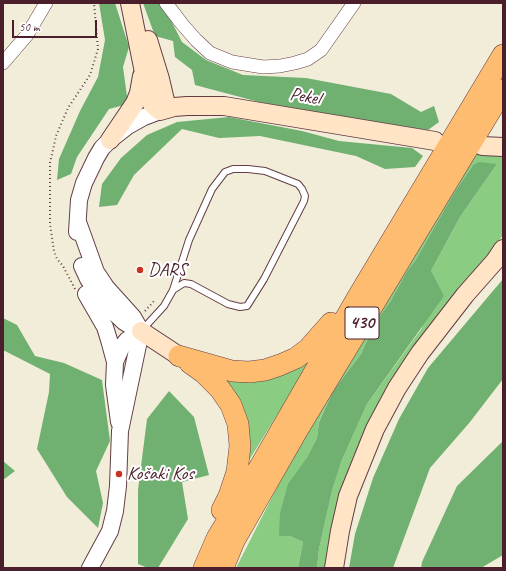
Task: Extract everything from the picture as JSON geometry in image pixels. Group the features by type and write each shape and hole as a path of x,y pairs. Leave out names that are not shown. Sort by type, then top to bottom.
{"highway":[{"name":"430","path":"204,568 217,538 247,489 359,294 503,55"},
{"name":"430","path":"223,568 234,542 294,435 503,90"},
{"path":"179,356 232,371 249,372 280,366 296,358 308,349 359,294"},
{"path":"179,356 204,373 220,389 231,404 238,424 240,446 237,472 220,516 217,538"}],"main road":[{"path":"131,3 149,97 152,104 164,110"},
{"path":"131,3 146,32 160,79 164,110"},
{"path":"110,140 135,103 142,83 143,67"},
{"name":"Pekel","path":"164,110 174,107 208,105 224,106 435,141"},
{"path":"482,146 503,147"},
{"path":"334,568 348,496 375,429 397,388 420,353 465,295 495,261 503,249"},
{"path":"141,331 179,356"}],"street":[{"path":"3,63 27,35 46,3"},
{"path":"166,3 187,29 210,53 232,62 263,67 280,66 308,60 321,50 354,3"},
{"path":"141,331 124,322 103,302 88,278 80,260 77,248 76,238 79,200 84,183 96,158 110,140 128,126 144,117 164,110"},
{"path":"78,222 96,272 106,287 133,317 141,331 120,431"},
{"path":"80,260 79,280 105,327 115,362 114,385 120,431 118,486 115,512 110,531 90,568"},
{"path":"115,362 122,346 127,340 141,331"}],"lane":[{"path":"141,331 164,306 173,290 189,240 212,189 225,172 233,169 248,168 264,171 298,184 305,196 304,201 264,279 248,306 240,307 228,304 190,284 184,283 173,290"}],"green space":[{"path":"99,3 115,3 129,47 123,67 128,104 109,109 77,157 71,174 57,180 59,159 80,111 98,77 105,40"},
{"path":"143,3 162,3 182,42 206,60 243,75 306,78 391,94 421,112 434,106 439,122 428,130 341,117 259,102 195,85 192,70 175,57 173,41 155,36"},
{"path":"229,117 302,131 339,141 412,148 423,156 415,167 385,169 356,156 260,136 219,138 182,129 134,175 117,205 99,207 102,184 121,158 147,135 177,122"},
{"path":"477,153 503,155 503,235 372,416 350,465 336,515 326,568 317,568 319,549 332,491 342,460 367,404 422,328 431,271 460,217 497,164 473,165 454,193 390,302 375,323 361,354 333,391 319,421 317,438 306,459 290,536 303,542 298,568 236,568 293,456 467,165"},
{"path":"479,162 497,164 460,217 431,271 444,296 367,404 342,460 332,491 319,549 317,568 298,568 303,542 290,536 279,536 280,513 288,484 306,459 317,438 319,422 333,391 361,354 375,323 390,302 407,271 415,261 454,193 473,165"},
{"path":"503,279 503,379 470,422 430,468 393,568 349,568 355,534 373,478 399,419 428,368"},
{"path":"3,318 17,325 35,356 64,363 102,380 110,441 96,471 103,503 98,528 67,497 37,449 49,392 50,374 3,350"},
{"path":"314,352 287,399 243,470 211,372"},
{"path":"169,391 194,417 209,475 182,482 188,519 158,568 148,568 138,564 138,490 147,419"},
{"path":"503,441 503,555 481,568 421,568 422,562 457,486"},
{"path":"3,461 15,471 3,480"}],"place":[{"name":"DARS","path":"140,270"},
{"name":"Košaki Kos","path":"119,474"}]}
